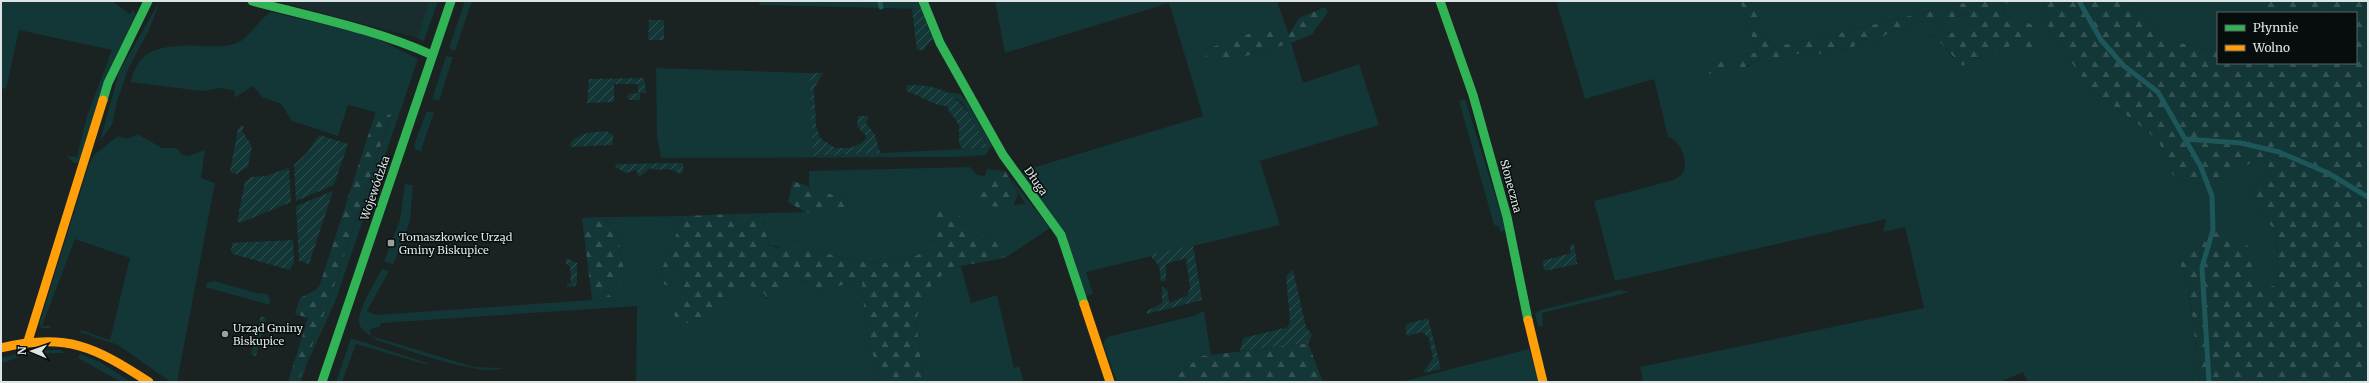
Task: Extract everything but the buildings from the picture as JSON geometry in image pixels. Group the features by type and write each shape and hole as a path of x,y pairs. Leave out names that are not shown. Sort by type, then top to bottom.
{"street":[{"path":"28,341 100,106 119,58 148,1"},
{"path":"252,1 404,42 432,55"},
{"name":"Wojewódzka","path":"322,382 451,1"},
{"name":"Długa","path":"923,1 943,50 1003,155 1061,235 1110,382"},
{"name":"Słoneczna","path":"1440,1 1473,96 1507,217 1533,346 1543,382"},
{"path":"1,348 28,341 50,340 89,347 112,358 149,382"}],"shaded area":[{"path":"277,1 429,1 417,38"}],"green space":[{"path":"1,1 112,1 130,14 133,10 136,14 104,81 79,163 74,163 66,156 77,157 87,116 112,50 19,30 6,89 1,88"},
{"path":"160,1 149,30 129,67 117,101 112,125 100,141 119,72"},
{"path":"429,1 438,1 424,41 417,38"},
{"path":"465,1 472,1 455,51 449,48"},
{"path":"760,1 918,1 921,9 759,5"},
{"path":"995,1 1277,1 1289,35 1270,27 1207,49 1246,56 1291,43 1303,83 1359,64 1379,125 1260,161 1280,225 1086,272 1093,294 1086,296 1023,174 1026,170 1203,116 1169,3 1005,53"},
{"path":"1556,1 1740,1 1757,52 1705,64 1747,67 1760,59 1766,62 1805,52 1821,54 1832,47 1850,50 1862,39 1877,41 1890,32 1908,28 1915,17 1923,23 1941,21 1967,14 1974,25 1952,33 1931,29 1931,34 1942,42 1953,58 1984,57 2013,45 2027,50 2034,25 2007,17 2001,5 2011,1 2042,1 2050,33 2091,89 2146,130 2159,142 2173,175 2194,184 2228,177 2260,157 2272,171 2248,192 2276,233 2278,284 2259,292 2179,261 2189,288 2200,382 2028,382 2023,372 2000,382 1643,382 1640,367 1924,308 1905,227 1883,232 1886,219 1615,281 1594,201 1674,180 1682,174 1685,164 1684,158 1680,147 1676,142 1668,137 1654,79 1585,99"},
{"path":"1740,1 1751,1 1771,47 1806,41 1971,1 2011,1 2001,6 2007,17 2035,25 2034,48 2027,50 2013,45 1984,57 1971,57 1963,66 1931,33 1931,29 1952,33 1973,25 1967,14 1941,21 1923,23 1915,17 1908,28 1890,32 1877,41 1862,39 1850,50 1832,47 1821,54 1805,52 1766,62 1760,59 1740,69 1725,74 1704,71 1704,64 1757,52"},
{"path":"1751,1 1971,1 1806,41 1771,47"},
{"path":"2042,1 2130,1 2172,41 2217,52 2217,64 2357,64 2357,12 2256,12 2259,1 2368,1 2368,382 2200,382 2189,288 2179,261 2189,241 2217,232 2247,244 2259,291 2278,284 2276,233 2248,192 2272,171 2260,157 2229,177 2194,184 2173,175 2159,142 2146,130 2091,89 2050,33"},
{"path":"2130,1 2259,1 2256,12 2217,12 2217,52 2172,41"},
{"path":"1325,7 1328,12 1312,34 1291,43 1246,56 1205,61 1207,49 1270,26 1289,35 1299,18"},
{"path":"912,9 921,9 933,39 925,47 925,50 917,50"},
{"path":"271,12 370,35 418,59 335,302 308,361 301,382 298,382 329,301 391,116 348,105 338,136 292,121 281,104 262,97 253,86 234,98 235,91 220,88 202,91 130,82 140,60 152,52 174,46 221,46 237,43 248,35 261,20"},
{"path":"649,20 664,20 664,40 648,40"},
{"path":"446,56 453,57 439,101 432,99"},
{"path":"656,68 809,73 813,156 989,148 962,102 946,92 960,94 966,100 992,146 985,155 955,157 661,158 657,137"},
{"path":"809,73 823,73 814,88 816,126 820,138 835,148 850,148 862,143 867,137 857,126 858,116 869,116 866,123 875,135 880,153 813,156"},
{"path":"644,78 646,93 640,93 640,100 629,100 627,97 629,94 638,93 638,84 614,84 614,102 587,103 589,79"},
{"path":"907,85 938,89 949,94 966,110 989,148 962,149 959,144 959,125 946,106 941,106 906,91"},
{"path":"1465,99 1506,230 1500,232 1499,226 1494,225 1459,101"},
{"path":"376,111 391,115 329,301 298,382 288,382 308,318 295,314 300,298 316,290 320,284"},
{"path":"427,111 434,113 421,150 427,152 416,150 414,145"},
{"path":"241,125 244,127 242,131 252,146 248,166 237,174 230,172 238,129"},
{"path":"605,131 613,134 613,145 570,147 572,140 587,133"},
{"path":"137,134 162,148 177,148 182,155 188,156 205,150 201,178 215,183 177,382 171,382 118,345 80,332 81,330 110,340 130,258 75,239 42,326 50,326 51,328 42,328 39,325 89,164 94,155 118,136 128,138"},
{"path":"319,135 348,144 334,185 296,201 294,165 307,153"},
{"path":"683,163 683,171 680,175 668,169 657,170 650,168 639,177 636,170 626,173 615,167 616,164"},
{"path":"970,167 977,175 985,176 987,169 1005,171 1006,172 992,206 1025,204 1009,176 1050,228 1005,258 995,240 972,234 954,209 937,208 937,236 930,249 905,260 891,263 854,260 819,251 810,247 800,251 770,245 761,215 750,220 743,232 735,229 732,214 843,211 848,206 847,200 809,187 809,171"},
{"path":"288,168 291,202 240,223 237,221 245,182 251,177 266,176"},
{"path":"1005,171 1018,193 1014,205 997,207 986,204 980,198 979,190 981,186 990,177"},
{"path":"793,181 847,200 848,206 843,211 807,213 788,202"},
{"path":"405,184 413,185 410,221 393,265 384,261 400,220"},
{"path":"333,191 309,264 299,261 296,206"},
{"path":"937,207 954,208 972,234 995,240 1005,258 949,268 926,291 916,319 923,382 879,382 865,319 862,281 814,291 809,281 793,283 789,285 775,300 768,299 761,290 734,280 734,297 714,304 707,322 689,324 674,316 684,285 681,267 674,271 670,287 657,281 684,216 732,214 735,229 743,232 750,220 761,215 770,246 779,248 788,241 800,251 810,247 819,251 854,260 891,263 908,259 930,249 937,236"},
{"path":"684,216 657,281 670,287 674,271 681,267 684,285 674,317 714,304 734,279 761,290 767,299 787,286 797,282 809,281 814,291 862,281 865,319 879,382 636,382 637,306 381,323 380,327 370,330 371,336 360,326 360,314 366,298 382,269 389,271 367,311 375,315 592,300 618,302 605,292 624,270 617,234 604,217"},
{"path":"604,217 617,234 624,270 621,282 605,292 618,302 592,300 582,218"},
{"path":"293,240 294,262 290,270 233,254 231,251 232,243"},
{"path":"1574,244 1577,264 1545,271 1542,261 1571,253 1570,245"},
{"path":"1193,245 1202,300 1147,314 1147,311 1162,303 1162,287 1167,289 1169,303 1187,296 1190,288 1186,258 1166,264 1166,281 1161,281 1159,266 1150,255"},
{"path":"566,258 577,263 577,282 575,286 567,287 567,284 571,283 570,267 566,264"},
{"path":"961,266 971,303 997,295 1014,368 1019,366 1024,382 923,382 916,319 926,291 949,268"},
{"path":"1293,270 1306,327 1312,335 1308,343 1240,351 1243,338 1288,327 1290,322 1286,276"},
{"path":"214,281 257,293 267,294 270,299 270,305 205,287 207,283"},
{"path":"1620,290 1630,292 1542,313 1543,326 1538,327 1535,313 1540,310"},
{"path":"1204,311 1211,355 1202,356 1165,382 1117,382 1103,344 1107,337 1193,316"},
{"path":"261,316 266,318 256,356 251,355"},
{"path":"1428,318 1441,369 1423,373 1433,358 1429,338 1422,332 1407,336 1405,327 1407,324"},
{"path":"371,336 474,367 502,368 492,370 460,366 377,340"},
{"path":"351,338 427,363 428,365 356,344 342,382 336,382"},
{"path":"1308,343 1323,382 1165,382 1202,356"},
{"path":"1529,349 1539,382 1401,382"},
{"path":"32,350 61,350 64,353 27,354 3,363 1,358"},
{"path":"80,354 100,362 131,382 121,382 78,358"}],"waterway":[{"path":"880,1 881,7"},
{"path":"2079,1 2101,40 2124,66 2158,92 2185,139 2241,143 2279,152 2328,173 2368,197"},
{"path":"2185,139 2201,167 2212,196 2213,230 2202,267 2209,382"}],"traffic: fast":[{"path":"103,100 108,83 148,1"},
{"path":"252,1 366,31 432,55"},
{"path":"322,382 451,1"},
{"path":"923,1 940,43 1003,155 1061,235 1084,304"},
{"path":"1440,1 1473,95 1507,217 1528,320"}],"traffic: slow":[{"path":"28,341 103,100"},
{"path":"1084,304 1110,382"},
{"path":"1528,320 1543,382"},
{"path":"1,348 24,343 62,342 96,352 149,382"}],"place":[{"name":"Tomaszkowice Urząd Gminy Biskupice","path":"391,243"},
{"name":"Urząd Gminy Biskupice","path":"225,334"}]}
